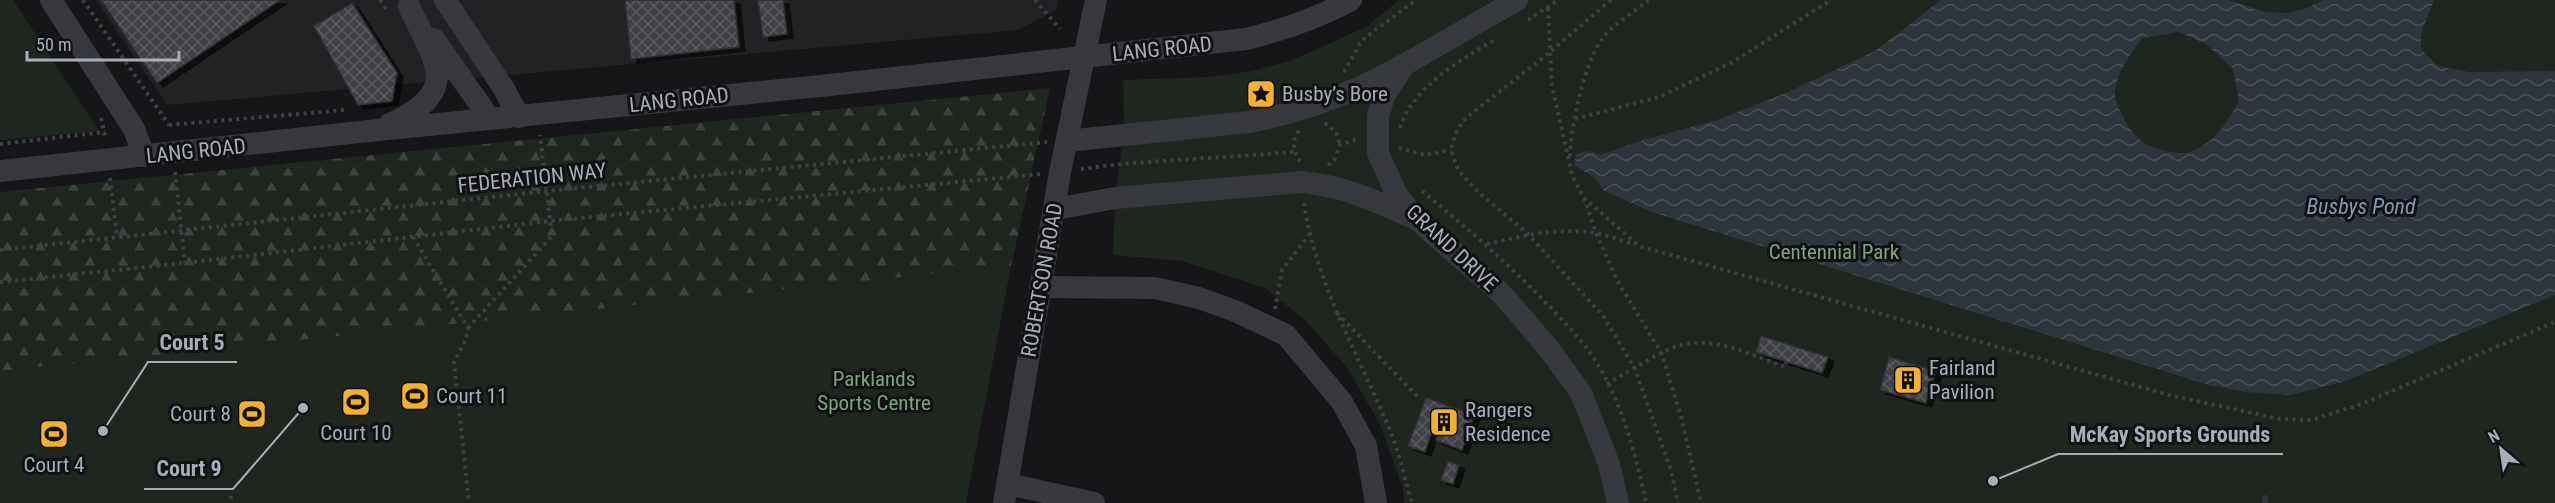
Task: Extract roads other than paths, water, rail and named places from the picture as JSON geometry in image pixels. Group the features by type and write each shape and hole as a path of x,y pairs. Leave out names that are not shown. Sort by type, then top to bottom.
{"street":[{"path":"51,0 134,129 144,156"},
{"path":"445,0 504,89 519,117"},
{"name":"ROBERTSON ROAD","path":"1006,494 1060,172 1096,0"},
{"name":"LANG ROAD","path":"0,171 1246,39 1276,32 1316,17 1351,0"},
{"name":"GRAND DRIVE","path":"1517,0 1404,65 1384,96 1378,116 1378,153 1385,173 1397,195 1415,218 1502,294 1549,349 1581,393 1609,464 1618,503"},
{"path":"406,3 429,31 489,119"},
{"path":"378,130 422,108 434,91 437,70 406,3"},
{"path":"1067,141 1249,122 1278,116 1332,98 1378,79 1404,65"},
{"path":"1054,210 1115,198 1303,173 1328,185 1358,193 1415,218"},
{"path":"1040,286 1155,288 1199,298 1286,335 1342,402 1366,446 1376,503"},
{"path":"1006,494 1094,503"}],"water":[{"name":"Busbys Pond","path":"1941,0 2229,0 2265,12 2287,13 2302,10 2324,0 2434,0 2421,33 2421,49 2438,66 2469,72 2555,71 2555,295 2343,382 2290,395 2245,392 2209,385 1652,212 1604,191 1595,178 1574,165 1576,154 1589,151 1600,155 1643,140 1714,121 1788,92 1875,51","holes":["2179,32 2206,44 2233,69 2239,101 2226,123 2209,142 2187,153 2166,151 2140,140 2123,117 2115,96 2116,84 2133,50 2142,38"]}],"waterway":[{"path":"2265,498 2265,503"}],"place":[{"name":"Busby’s Bore","path":"1261,94"},
{"name":"Fairland Pavilion","path":"1908,380"},
{"name":"Court 11","path":"415,396"},
{"name":"Court 10","path":"356,402"},
{"name":"Court 9","path":"303,408"},
{"name":"Court 8","path":"252,414"},
{"name":"Rangers Residence","path":"1444,422"},
{"name":"Court 5","path":"103,431"},
{"name":"Court 4","path":"54,434"},
{"name":"McKay Sports Grounds","path":"1993,481"}],"park label":[{"name":"Centennial Park","path":"1834,252"},
{"name":"Parklands Sports Centre","path":"874,391"}]}
